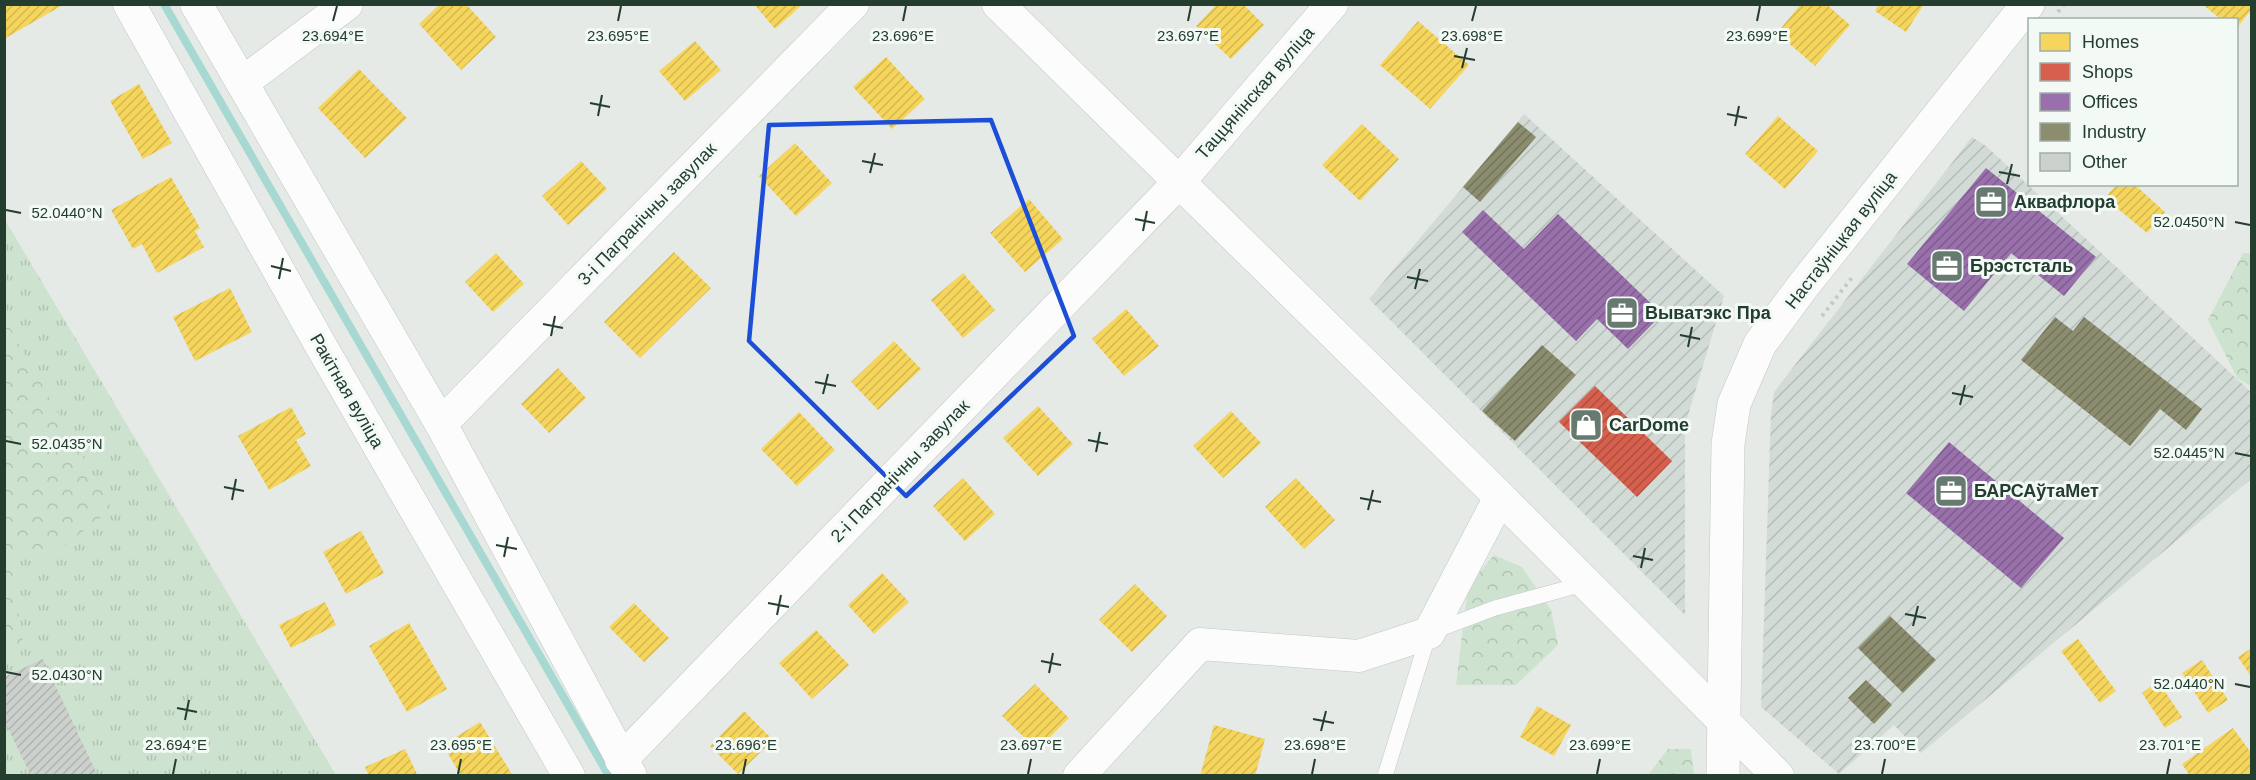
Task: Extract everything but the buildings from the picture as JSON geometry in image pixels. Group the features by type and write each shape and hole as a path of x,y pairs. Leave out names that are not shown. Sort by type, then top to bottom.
{"street":[{"name":"Ракітная вуліца","path":"129,4 321,346 569,776"},
{"path":"196,4 441,424 626,768"},
{"path":"242,83 347,4"},
{"name":"3-і Пагранічны завулак","path":"441,424 853,4"},
{"path":"998,4 1500,497 1779,776"},
{"name":"Таццянінская вуліца","path":"1179,182 1332,4"},
{"name":"Настаўніцкая вуліца","path":"1723,776 1728,444 1734,404 1748,368 1760,344 1803,286 2028,4"},
{"name":"2-і Пагранічны завулак","path":"626,768 1179,182"},
{"path":"1079,776 1200,644 1359,656 1429,633 1500,497"}],"lane":[{"path":"1385,776 1429,633 1495,608 1587,583"}],"path":[{"path":"1815,324 1857,271"}],"highlighted area":[{"path":"991,120 1074,336 906,496 749,341 769,125"}],"shaded area":[{"path":"1524,114 1724,296 1685,425 1685,615 1369,299"},
{"path":"1972,137 1986,146 2251,392 2251,479 1921,753 1894,725 1839,774 1761,707 1771,414 1774,392"}],"green space":[{"path":"5,220 336,775 5,775"},
{"path":"2243,253 2251,253 2251,386 2237,378 2208,320"},
{"path":"5,319 112,509 57,551 9,551 23,643 5,650"},
{"path":"1494,555 1522,567 1551,610 1558,645 1516,685 1456,685 1468,586"},
{"path":"1668,749 1691,749 1694,775 1648,775"}],"waterway":[{"path":"164,4 609,776"}],"place":[{"name":"Аквафлора","path":"1991,202"},
{"name":"Брэстсталь","path":"1947,266"},
{"name":"Выватэкс Пра","path":"1622,313"},
{"name":"CarDome","path":"1586,425"},
{"name":"БАРСАўтаМет","path":"1951,491"}]}
